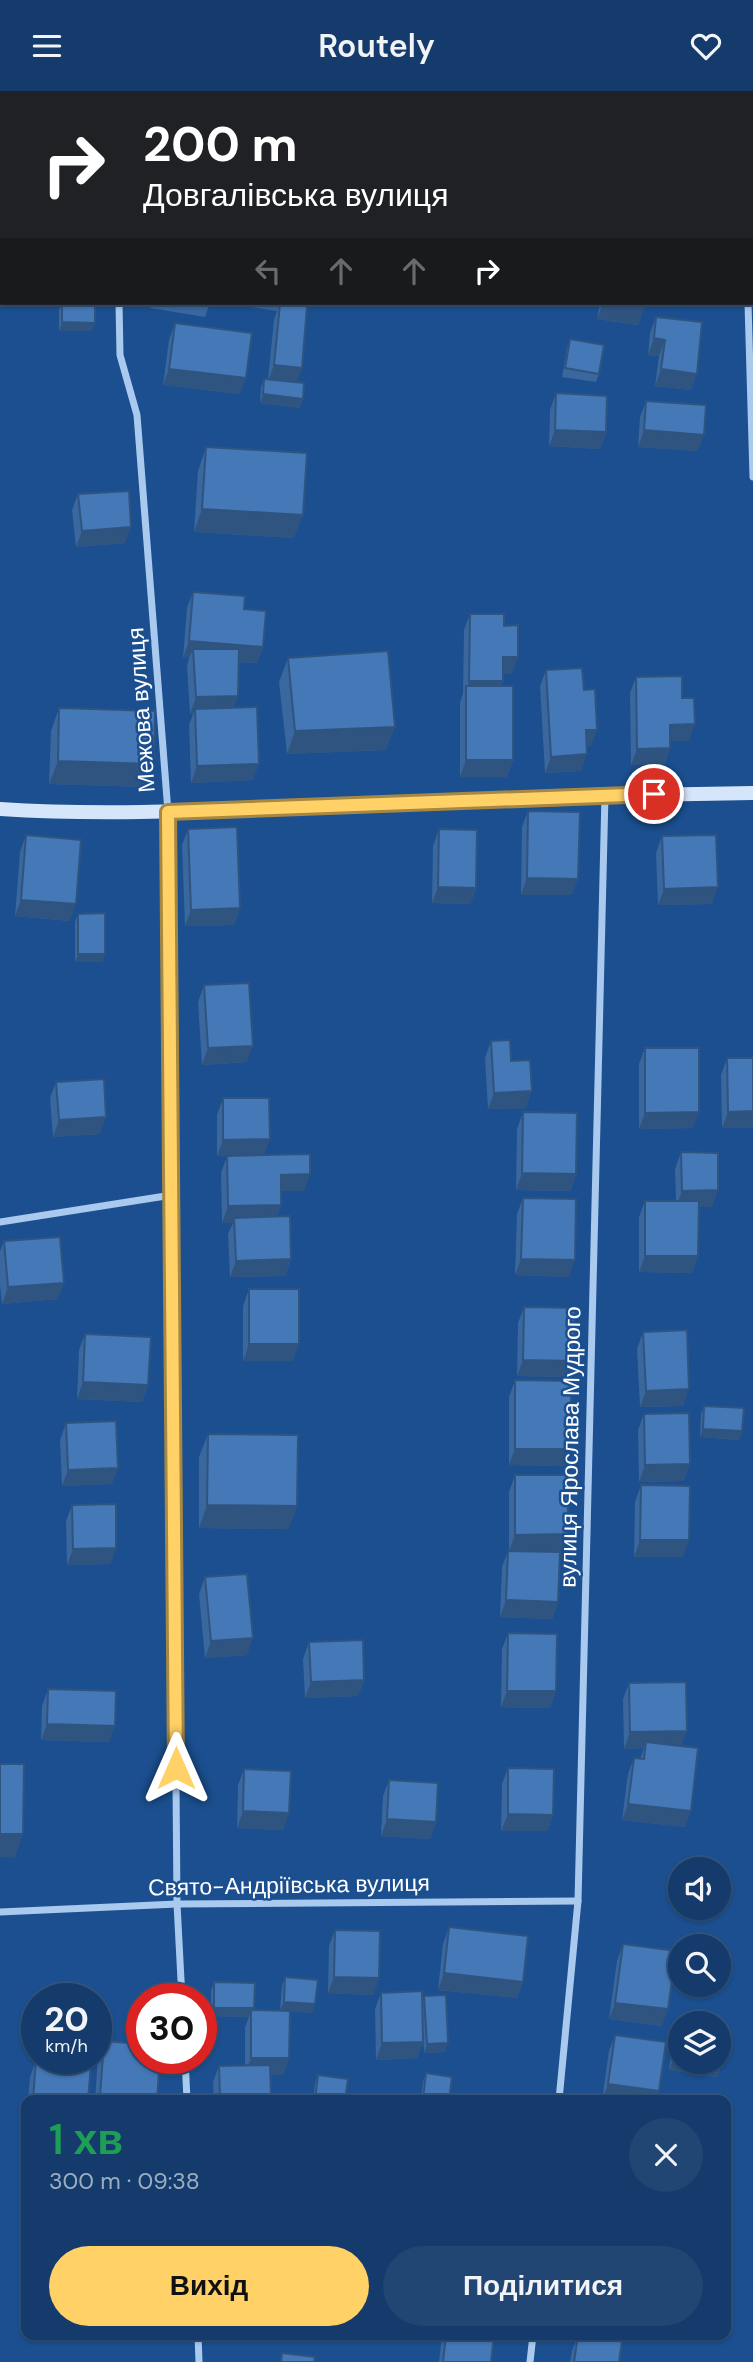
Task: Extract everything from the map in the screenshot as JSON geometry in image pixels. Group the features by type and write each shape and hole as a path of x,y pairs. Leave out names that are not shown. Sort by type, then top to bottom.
{"street":[{"name":"Межова вулиця","path":"118,305 120,355 137,415 168,812 177,1904 181,1983"},
{"path":"748,305 753,477"},
{"path":"0,809 168,812 605,795 753,793"},
{"name":"вулиця Ярослава Мудрого","path":"560,2095 579,1901 605,795"},
{"path":"0,1222 172,1195"},
{"name":"Свято-Андріївська вулиця","path":"0,1912 177,1904 579,1901"},
{"path":"185,2074 187,2095"},
{"path":"198,2340 200,2362"},
{"path":"530,2362 532,2340"}],"building":[{"path":"62,305 95,305 95,323 62,322"},
{"path":"280,305 307,306 302,368 274,365"},
{"path":"621,305 645,305 644,308"},
{"path":"656,317 702,322 697,374 661,369 665,340 654,338"},
{"path":"175,323 252,333 246,378 169,369"},
{"path":"570,339 604,345 599,374 565,368"},
{"path":"264,379 304,383 303,399 263,394"},
{"path":"556,393 607,396 606,432 555,430"},
{"path":"646,401 706,405 704,435 644,430"},
{"path":"206,447 307,453 303,515 202,509"},
{"path":"129,491 131,527 82,531 78,494"},
{"path":"193,592 245,596 244,609 266,611 263,647 189,641"},
{"path":"470,614 504,614 504,626 518,625 518,657 503,657 503,681 469,681"},
{"path":"193,649 239,649 238,696 196,697"},
{"path":"388,651 395,727 295,731 288,658"},
{"path":"582,668 584,690 595,689 597,730 586,730 587,754 551,757 546,670"},
{"path":"682,676 682,698 694,698 695,724 670,725 670,748 637,749 636,677"},
{"path":"466,686 513,686 513,760 466,760"},
{"path":"257,707 259,764 197,766 195,709"},
{"path":"59,708 155,711 154,764 58,761"},
{"path":"528,811 580,812 578,879 527,878"},
{"path":"237,827 240,908 191,910 188,829"},
{"path":"439,829 477,830 476,888 438,887"},
{"path":"26,835 81,840 76,904 21,900"},
{"path":"716,835 718,887 664,889 662,836"},
{"path":"105,913 105,954 78,954 78,914"},
{"path":"249,983 253,1046 208,1048 204,985"},
{"path":"510,1040 511,1061 530,1060 532,1091 494,1093 491,1041"},
{"path":"645,1048 699,1048 699,1112 645,1113"},
{"path":"727,1058 753,1058 753,1111 728,1112"},
{"path":"104,1079 106,1117 59,1120 56,1082"},
{"path":"223,1098 269,1098 270,1139 223,1140"},
{"path":"523,1112 577,1113 576,1174 522,1173"},
{"path":"681,1152 718,1153 718,1190 682,1191"},
{"path":"310,1154 310,1174 281,1175 281,1205 228,1206 227,1156"},
{"path":"523,1198 576,1199 575,1260 521,1259"},
{"path":"645,1201 699,1201 698,1256 645,1256"},
{"path":"290,1216 291,1259 236,1261 234,1218"},
{"path":"60,1237 64,1283 8,1287 4,1241"},
{"path":"249,1289 299,1289 299,1344 249,1344"},
{"path":"524,1307 575,1308 574,1361 523,1360"},
{"path":"687,1330 689,1389 646,1391 643,1332"},
{"path":"85,1334 151,1337 148,1385 83,1382"},
{"path":"515,1380 571,1381 571,1449 515,1449"},
{"path":"704,1406 744,1408 742,1431 703,1429"},
{"path":"689,1413 690,1464 645,1465 644,1414"},
{"path":"116,1421 118,1468 68,1470 66,1423"},
{"path":"208,1434 298,1435 297,1506 207,1505"},
{"path":"515,1475 568,1475 568,1534 515,1535"},
{"path":"641,1485 690,1486 689,1540 640,1540"},
{"path":"116,1504 116,1548 73,1549 72,1505"},
{"path":"508,1551 560,1552 558,1602 506,1600"},
{"path":"247,1574 253,1638 211,1641 205,1577"},
{"path":"508,1633 557,1634 556,1691 507,1691"},
{"path":"363,1640 364,1680 311,1682 309,1642"},
{"path":"686,1682 687,1731 630,1732 629,1683"},
{"path":"48,1689 116,1691 115,1726 47,1724"},
{"path":"646,1742 698,1748 691,1811 628,1804 634,1758 644,1759"},
{"path":"0,1764 24,1764 23,1834 0,1834"},
{"path":"508,1768 554,1769 553,1815 508,1814"},
{"path":"244,1769 291,1771 289,1813 243,1811"},
{"path":"389,1780 438,1783 436,1822 387,1819"},
{"path":"449,1927 528,1936 523,1982 444,1973"},
{"path":"335,1930 380,1931 379,1978 334,1977"},
{"path":"623,1944 668,1950 668,2009 615,2003"},
{"path":"285,1977 318,1980 315,2004 284,2002"},
{"path":"214,1982 255,1983 254,2008 217,2008 217,1983"},
{"path":"422,1991 423,2042 382,2043 381,1993"},
{"path":"446,1995 448,2043 427,2044 424,1996"},
{"path":"251,2010 290,2011 289,2058 251,2058"},
{"path":"615,2035 666,2042 659,2091 608,2084"},
{"path":"112,2042 126,2043 126,2074 159,2074 157,2095 100,2095 102,2074 112,2074"},
{"path":"270,2065 271,2095 220,2095 219,2066"},
{"path":"426,2073 452,2077 450,2095 423,2095"},
{"path":"35,2074 90,2074 88,2095 33,2095"},
{"path":"318,2075 348,2079 346,2095 316,2095"},
{"path":"445,2340 493,2340 491,2362 443,2362"},
{"path":"577,2340 622,2341 619,2362 574,2362"},
{"path":"282,2353 315,2357 314,2362 281,2362"}],"route":[{"path":"176,1768 168,812 654,794"}]}
